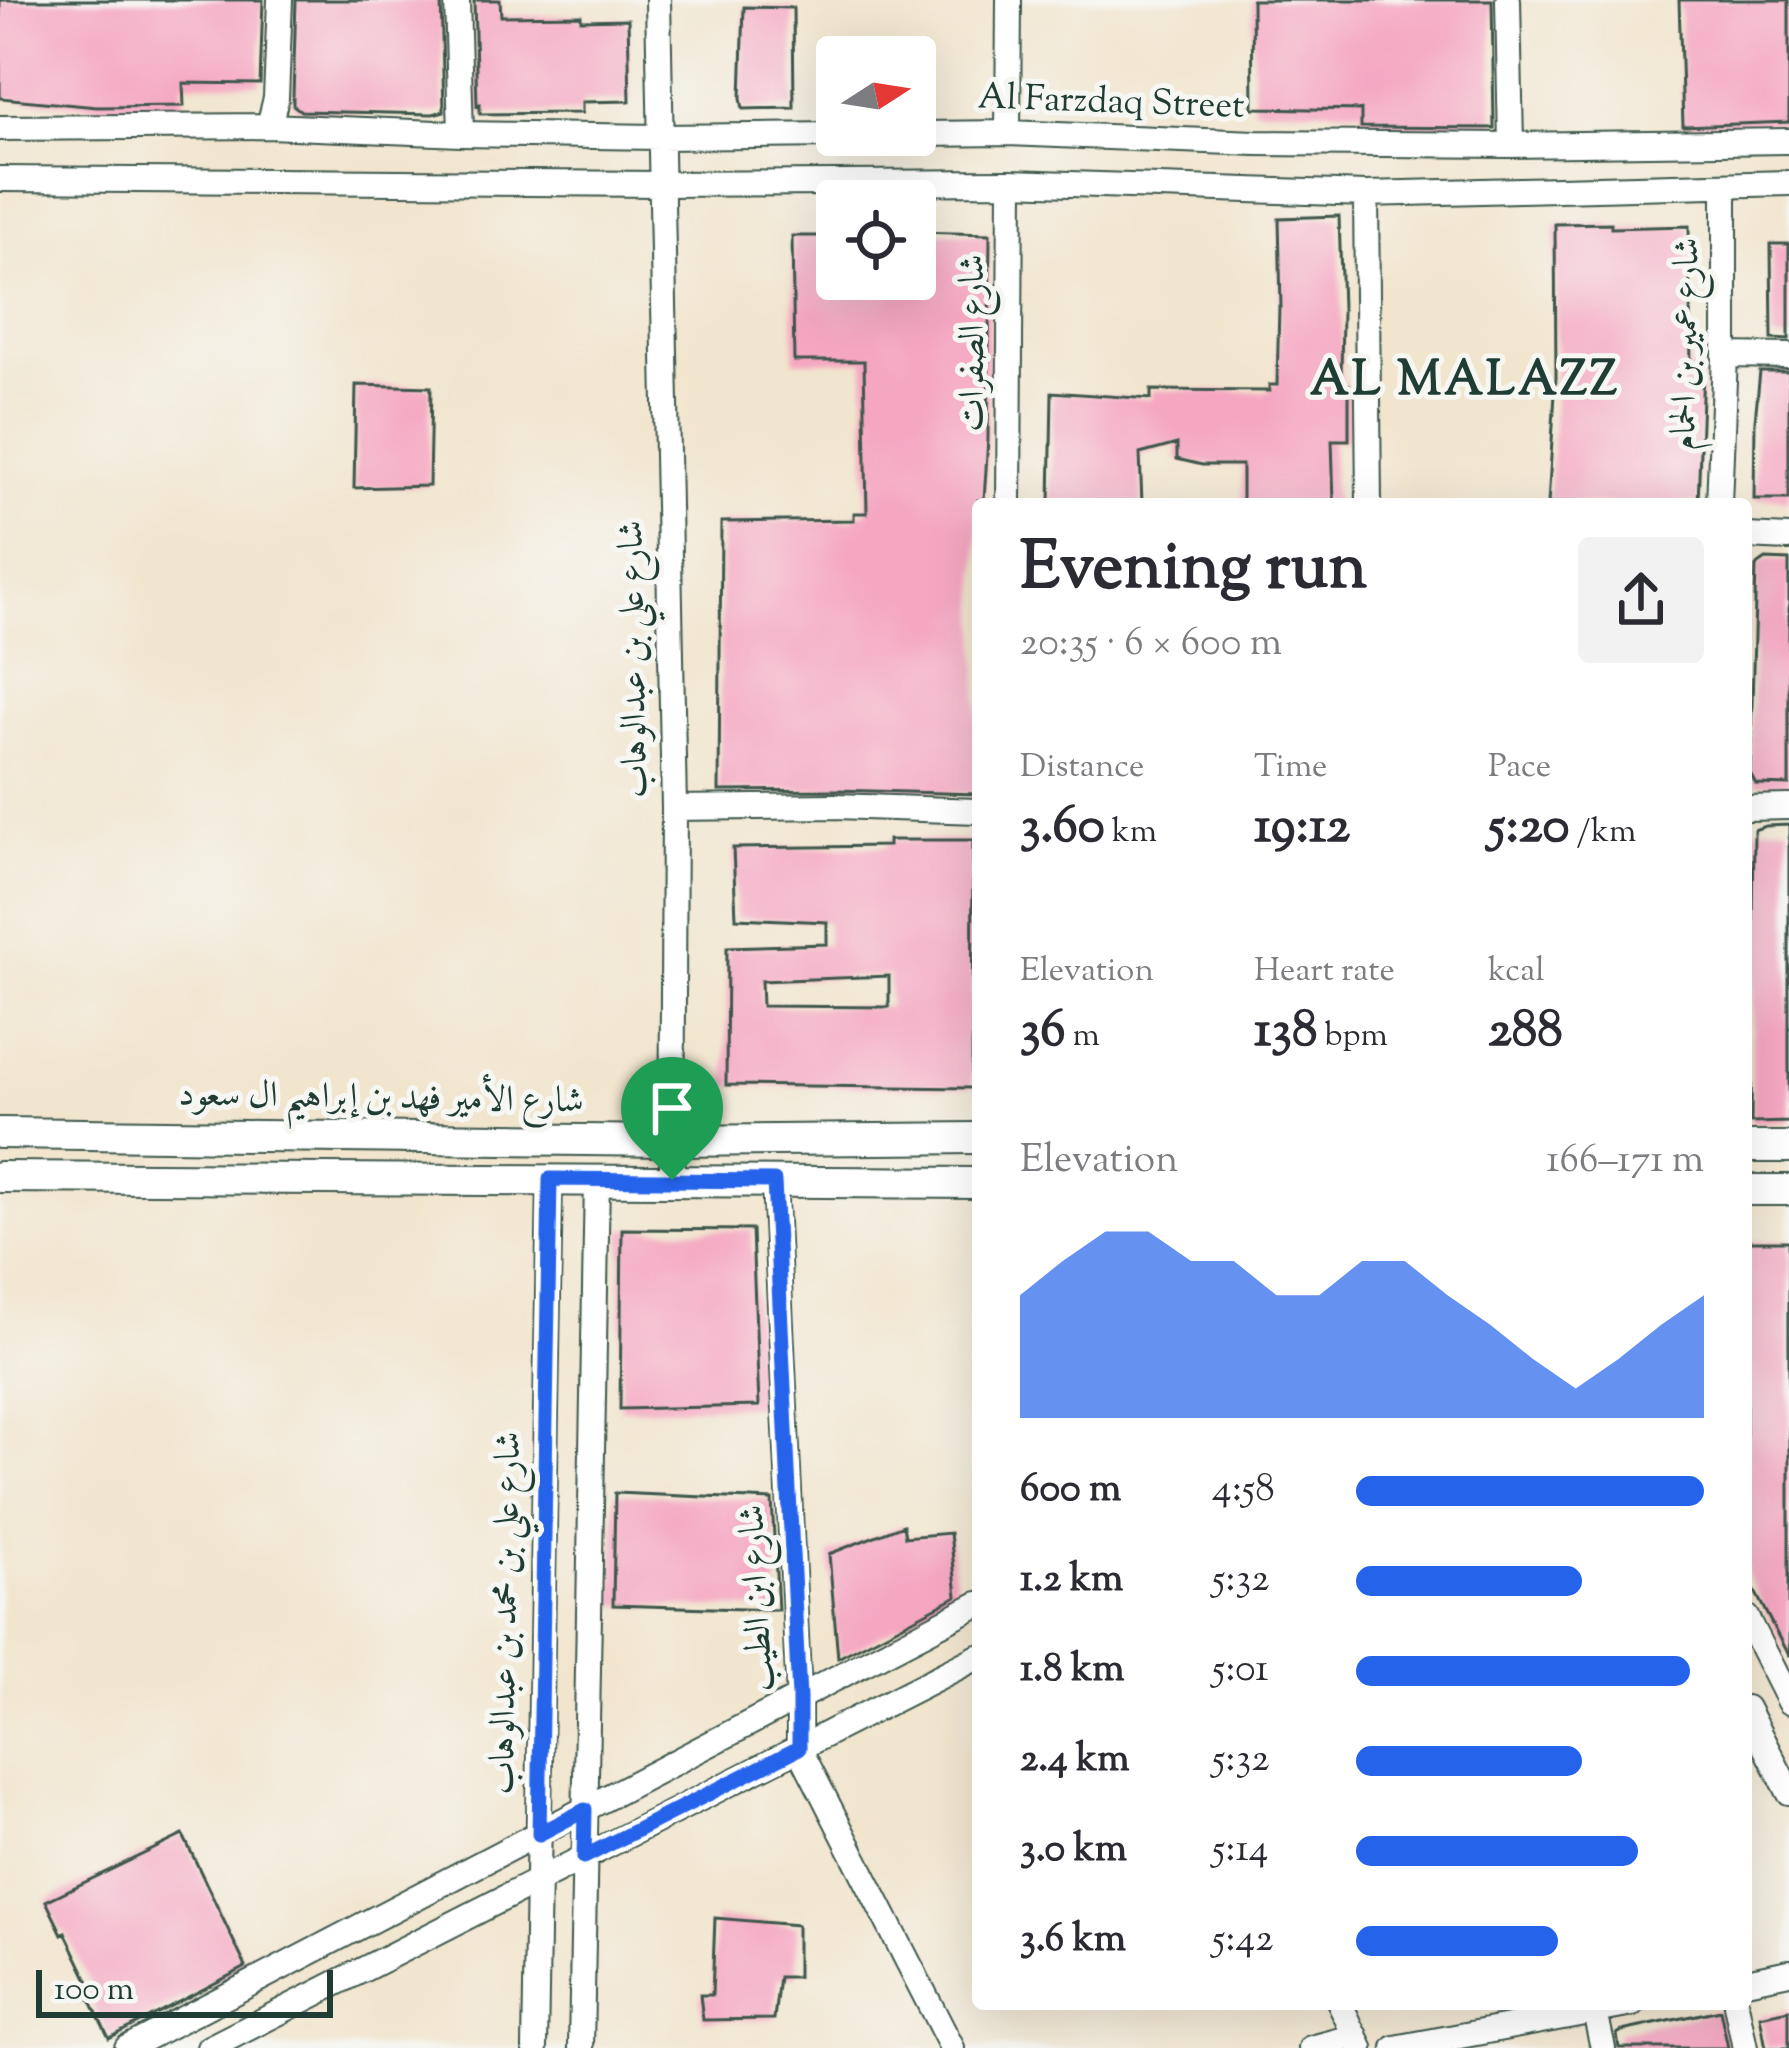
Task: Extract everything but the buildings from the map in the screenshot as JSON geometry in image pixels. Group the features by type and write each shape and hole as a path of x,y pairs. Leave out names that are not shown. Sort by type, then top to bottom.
{"main road":[{"name":"شارع الأمير فهد بن إبراهيم ال سعود","path":"0,1133 672,1142 972,1138"},
{"path":"1752,1147 1789,1147"},
{"path":"0,1177 972,1183"},
{"path":"1752,1190 1789,1190"}],"street":[{"path":"268,126 276,98 280,0"},
{"path":"457,0 461,134"},
{"path":"658,0 659,137"},
{"path":"1008,134 1009,0"},
{"path":"1508,0 1511,146"},
{"name":"Al Farzdaq Street","path":"0,128 268,126 659,137 1008,134 1511,146 1789,140"},
{"name":"شارع علي بن عبدالوهاب","path":"659,137 674,808 672,1180"},
{"path":"0,179 1011,182 1366,194 1789,183"},
{"name":"شارع الصفرات","path":"1009,498 1011,182"},
{"name":"شارع عمير بن الحمام","path":"1720,498 1725,185"},
{"path":"1366,194 1369,498"},
{"path":"1724,355 1789,356"},
{"path":"1752,536 1789,538"},
{"path":"1752,808 1789,807"},
{"path":"674,808 972,811"},
{"name":"شارع علي بن محمد بن عبدالوهاب","path":"535,2048 550,1179"},
{"path":"580,2048 597,1180"},
{"name":"شارع ابن الطيب","path":"774,1181 799,1748 952,2048"},
{"path":"127,2048 972,1607"},
{"path":"1752,1629 1789,1702"},
{"path":"208,2048 972,1661"},
{"path":"1752,1720 1789,1792"},
{"path":"1752,1980 1789,1972"},
{"path":"1311,2048 1359,2042 1343,2010"},
{"path":"1395,2048 1604,2010"},
{"path":"1737,2010 1745,2048"},
{"path":"1595,2012 1603,2048"}],"district":[{"name":"AL MALAZZ","path":"1465,382"}],"route":[{"path":"550,1179 672,1180 774,1181 799,1748 584,1857 585,1810 539,1834 550,1179"}]}
